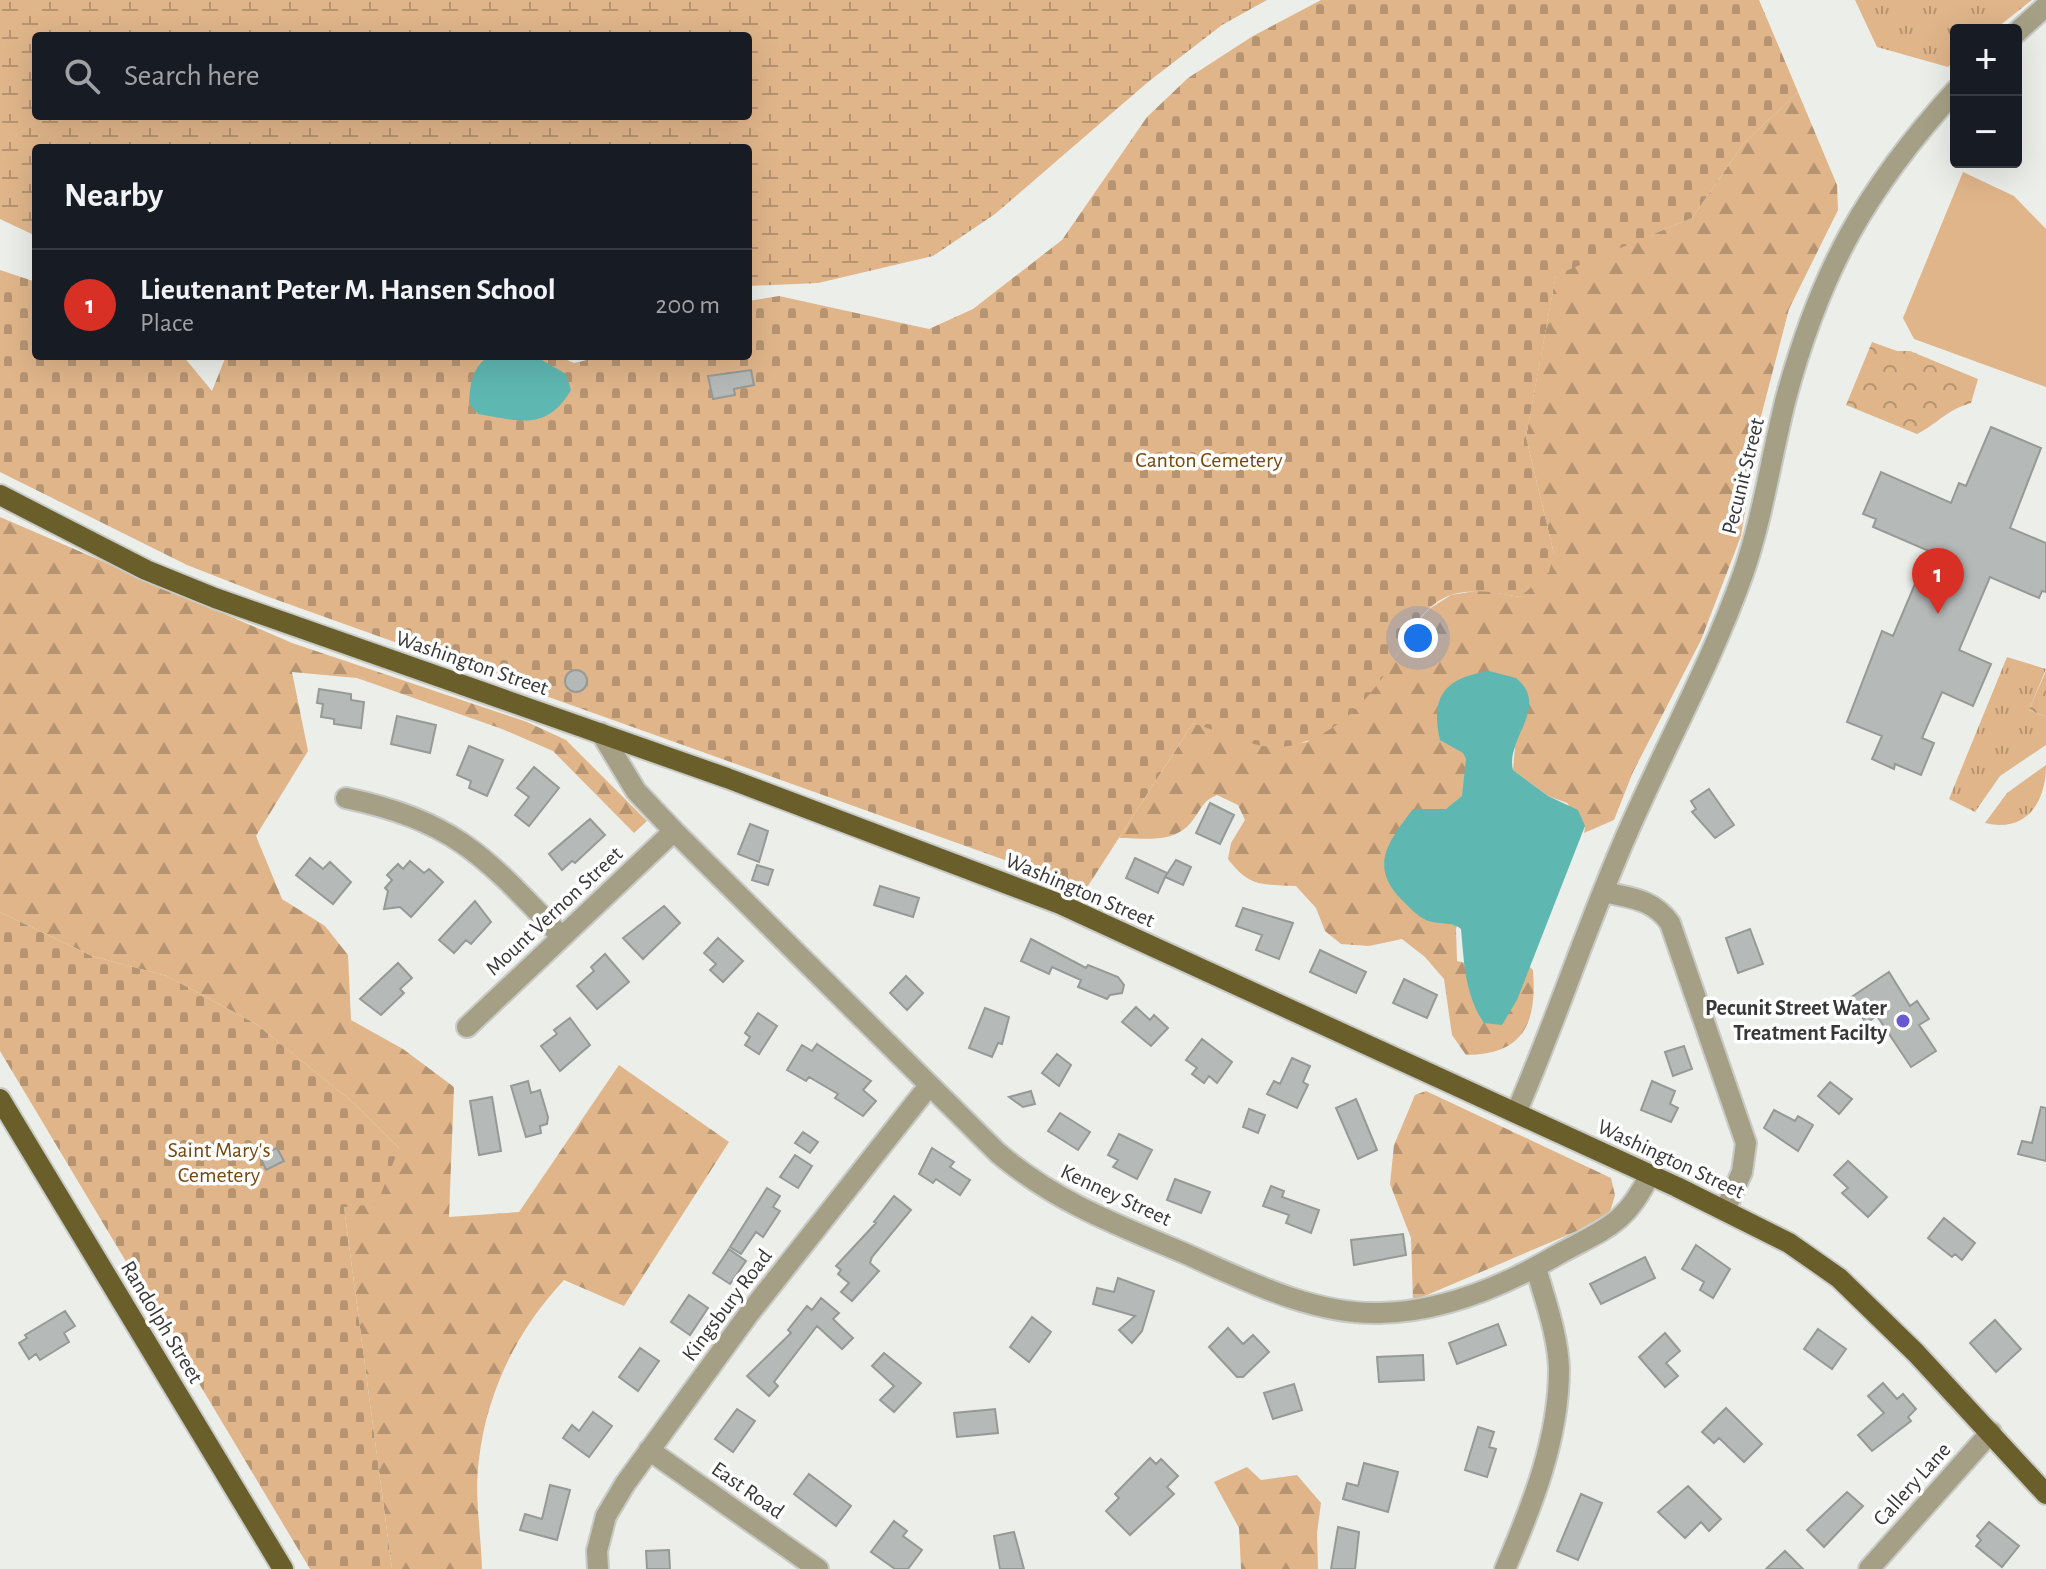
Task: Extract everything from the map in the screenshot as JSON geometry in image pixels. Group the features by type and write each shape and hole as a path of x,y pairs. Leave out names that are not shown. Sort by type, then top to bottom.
{"main road":[{"name":"Washington Street","path":"0,495 146,570 215,598 601,733 1060,904 1725,1210 1789,1243 1839,1278 1991,1432 2046,1494"},
{"name":"Randolph Street","path":"0,1099 283,1569"}],"street":[{"path":"2022,28 2046,6"},
{"name":"Pecunit Street","path":"1516,1113 1604,892 1743,575 1773,466 1786,400 1814,309 1837,252 1886,173 1951,96"},
{"name":"Kenney Street","path":"601,733 636,791 928,1087 1029,1179 1085,1212 1300,1300 1367,1313 1423,1309 1476,1294 1536,1268 1627,1215 1650,1174"},
{"path":"346,798 389,807 434,824 468,844 561,936"},
{"name":"Mount Vernon Street","path":"467,1027 674,831"},
{"path":"1604,892 1649,902 1659,907 1670,923 1746,1143 1742,1172 1725,1210"},
{"name":"Kingsbury Road","path":"598,1569 597,1551 606,1516 649,1450 748,1315 928,1087"},
{"path":"1505,1569 1539,1486 1555,1417 1559,1367 1536,1268"},
{"name":"Callery Lane","path":"1869,1569 1991,1432"},
{"name":"East Road","path":"649,1450 818,1569"}],"green space":[{"path":"0,0 1267,0 1222,25 1148,82 995,214 933,256 818,283 752,286 752,144 32,144 32,234 0,219"},
{"name":"Canton Cemetery","path":"1321,0 1759,0 1798,92 1744,143 1692,218 1556,275 1526,437 1554,554 1549,572 1520,597 1471,591 1454,594 1435,604 1420,619 1363,702 1317,737 1299,744 1271,747 1193,723 1086,889 266,596 187,565 0,472 0,270 32,281 32,360 186,360 212,391 224,360 567,360 574,363 587,360 752,360 752,300 779,296 929,329 973,309 1062,240 1147,117 1188,78 1253,36"},
{"path":"1855,0 2032,0 2002,24 1950,24 1948,67 1877,47"},
{"path":"1798,92 1837,185 1838,210 1789,309 1759,424 1741,536 1701,640 1633,772 1614,820 1584,833 1585,827 1567,803 1548,796 1513,770 1515,746 1456,929 1457,961 1480,966 1521,958 1533,970 1532,1006 1523,1032 1514,1042 1486,1054 1466,1055 1452,1035 1444,979 1425,957 1402,939 1369,946 1341,944 1325,931 1316,908 1296,886 1258,883 1236,868 1228,859 1231,843 1245,820 1238,805 1217,795 1206,802 1188,826 1171,836 1119,838 1193,723 1278,747 1307,742 1396,657 1407,633 1429,609 1451,595 1482,590 1520,597 1554,554 1526,437 1556,274 1692,218 1744,143"},
{"path":"1963,172 2014,196 2046,229 2046,387 1914,339 1903,318"},
{"path":"1872,342 1897,351 1910,351 1978,379 1971,403 1955,409 1917,434 1846,405"},
{"path":"0,517 292,643 527,722 566,740 647,821 634,833 553,751 502,729 357,678 292,672 308,751 256,836 282,899 325,926 348,955 351,1020 403,1049 454,1087 449,1217 519,1212 619,1065 729,1142 624,1306 564,1280 519,1340 497,1385 483,1434 477,1486 482,1569 392,1569 344,1207 399,1148 355,1104 256,1024 167,976 92,956 0,912"},
{"path":"2007,657 2046,669 2029,710 2046,717 2046,745 2000,776 1975,812 1949,799"},
{"path":"2046,671 2046,717 2029,710"},
{"path":"2046,765 2042,792 2031,812 2012,824 1985,823 2007,793"},
{"name":"Saint Mary's Cemetery","path":"0,912 92,956 167,976 256,1024 355,1104 399,1148 377,1204 344,1207 392,1569 310,1569 0,1051"},
{"path":"1426,1091 1611,1178 1615,1195 1610,1212 1577,1231 1413,1301 1411,1238 1390,1184 1394,1145 1415,1095"},
{"path":"1247,1467 1261,1480 1297,1475 1321,1503 1317,1533 1318,1569 1241,1569 1239,1528 1214,1482"}],"water":[{"path":"483,360 542,360 566,374 571,390 561,404 541,418 518,420 478,414 469,404 471,383"},
{"path":"1489,671 1516,678 1526,689 1529,700 1525,723 1512,758 1513,770 1548,796 1578,810 1585,826 1517,1000 1502,1025 1484,1023 1473,1001 1466,978 1461,929 1416,914 1392,888 1384,865 1390,843 1413,809 1446,809 1462,796 1466,759 1463,753 1440,740 1437,712 1444,692 1452,684"}],"building":[{"path":"751,370 754,385 734,389 735,395 713,399 708,376"},
{"path":"1991,427 2041,448 2010,528 2046,543 2046,592 2042,591 2039,598 1990,577 1959,650 1991,664 1973,706 1942,692 1922,738 1934,743 1921,775 1895,764 1894,769 1872,759 1882,736 1847,722 1882,631 1893,636 1929,551 1873,527 1876,519 1863,514 1881,472 1951,503 1959,483 1966,486"},
{"path":"576,670 584,673 587,681 584,689 576,692 568,689 565,681 568,673"},
{"path":"319,689 351,694 351,700 364,702 361,728 334,724 334,719 321,717 323,704 317,703"},
{"path":"397,716 436,725 430,753 391,744"},
{"path":"469,746 503,760 487,796 469,788 471,781 457,775"},
{"path":"534,767 559,788 529,826 515,815 529,797 517,788"},
{"path":"1709,789 1734,825 1715,838 1692,812 1696,809 1691,801"},
{"path":"1210,803 1234,815 1220,844 1196,833"},
{"path":"590,819 605,835 575,863 572,861 562,870 549,854"},
{"path":"750,824 768,831 759,862 738,854"},
{"path":"310,858 323,869 330,862 351,882 333,904 296,875"},
{"path":"1135,858 1167,873 1158,893 1126,878"},
{"path":"1176,860 1191,867 1183,885 1165,877"},
{"path":"410,861 424,873 429,869 443,882 411,917 400,907 384,909 388,891 385,888 392,880 387,875 398,864 403,869"},
{"path":"757,865 773,870 768,885 752,880"},
{"path":"880,886 919,898 913,917 874,905"},
{"path":"475,901 491,922 471,944 466,940 454,953 439,940"},
{"path":"664,906 680,923 643,959 623,938"},
{"path":"1243,908 1293,923 1279,959 1256,950 1262,935 1236,926"},
{"path":"1750,929 1763,964 1738,973 1726,938"},
{"path":"718,938 743,961 723,982 710,970 716,964 704,953"},
{"path":"1031,939 1086,968 1088,965 1118,977 1124,985 1122,993 1110,995 1107,999 1078,987 1081,980 1052,967 1049,974 1021,961"},
{"path":"1320,950 1366,972 1356,993 1310,972"},
{"path":"605,954 629,982 597,1009 577,986 594,971 591,967"},
{"path":"398,963 412,978 400,989 404,993 381,1015 360,999"},
{"name":"Pecunit Street Water Treatment Facilty","path":"1889,972 1910,1006 1917,1001 1929,1019 1919,1025 1936,1051 1911,1067 1877,1016 1866,1023 1850,998"},
{"path":"906,976 923,993 907,1010 890,993"},
{"path":"1404,979 1437,995 1427,1018 1393,1003"},
{"path":"1136,1007 1150,1020 1154,1015 1168,1028 1151,1046 1122,1022"},
{"path":"985,1008 1009,1017 1002,1044 998,1043 992,1057 969,1048"},
{"path":"758,1013 777,1026 759,1054 745,1045 750,1037 745,1033"},
{"path":"570,1018 590,1045 560,1071 541,1046 557,1034 554,1030"},
{"path":"1202,1039 1232,1062 1217,1083 1209,1076 1204,1083 1192,1074 1197,1068 1186,1060"},
{"path":"817,1044 871,1081 863,1090 876,1101 863,1116 835,1098 838,1094 809,1077 806,1081 787,1070 802,1045 812,1051"},
{"path":"1684,1046 1692,1069 1673,1076 1665,1052"},
{"path":"1057,1054 1071,1065 1059,1086 1042,1073"},
{"path":"1292,1058 1310,1066 1303,1082 1308,1085 1297,1108 1267,1094 1274,1081 1280,1084"},
{"path":"528,1081 531,1093 540,1090 548,1117 547,1124 540,1126 541,1133 526,1137 511,1086"},
{"path":"1652,1081 1675,1091 1670,1104 1678,1108 1671,1122 1641,1110"},
{"path":"1830,1082 1852,1099 1839,1114 1818,1096"},
{"path":"1031,1091 1035,1104 1023,1107 1009,1097"},
{"path":"492,1097 501,1151 479,1155 470,1101"},
{"path":"1356,1099 1377,1150 1358,1159 1336,1108"},
{"path":"2041,1107 2046,1108 2046,1161 2018,1154 2022,1141 2032,1143"},
{"path":"1249,1109 1265,1115 1258,1133 1243,1127"},
{"path":"1774,1110 1795,1121 1798,1116 1813,1125 1798,1151 1764,1128"},
{"path":"1060,1113 1090,1132 1078,1150 1048,1131"},
{"path":"803,1132 818,1142 810,1153 795,1143"},
{"path":"1119,1134 1152,1150 1137,1179 1113,1167 1118,1160 1108,1155"},
{"path":"277,1148 284,1161 266,1170 260,1156"},
{"path":"932,1148 954,1162 950,1167 970,1180 960,1195 936,1179 933,1183 919,1174"},
{"path":"795,1155 812,1166 798,1188 780,1177"},
{"path":"1848,1161 1887,1197 1868,1217 1842,1193 1848,1188 1834,1175"},
{"path":"1175,1179 1210,1192 1201,1213 1167,1200"},
{"path":"1271,1186 1284,1191 1282,1197 1319,1210 1311,1233 1286,1223 1289,1215 1263,1206"},
{"path":"767,1188 780,1196 773,1207 780,1211 763,1237 756,1232 741,1254 730,1247"},
{"path":"894,1196 911,1210 872,1257 870,1263 879,1271 852,1301 841,1292 849,1283 838,1274 841,1270 836,1266 876,1223"},
{"path":"1944,1218 1975,1243 1962,1260 1955,1254 1952,1257 1928,1238"},
{"path":"1403,1234 1406,1255 1354,1265 1351,1240"},
{"path":"1696,1245 1730,1269 1713,1298 1700,1290 1704,1282 1682,1269"},
{"path":"729,1249 746,1261 730,1284 713,1273"},
{"path":"1645,1257 1655,1278 1601,1304 1590,1284"},
{"path":"1118,1278 1154,1291 1142,1331 1132,1343 1119,1330 1135,1316 1093,1304 1097,1288 1114,1292"},
{"path":"689,1295 708,1308 690,1335 671,1322"},
{"path":"821,1298 839,1313 833,1319 853,1338 842,1349 817,1326 774,1382 778,1386 769,1396 747,1376 791,1333 788,1330 807,1306 812,1310"},
{"path":"65,1311 75,1326 64,1333 69,1342 40,1360 36,1354 29,1359 19,1343 27,1338 25,1335"},
{"path":"1032,1317 1051,1332 1029,1362 1010,1347"},
{"path":"1995,1320 2021,1349 1996,1372 1970,1343"},
{"path":"1498,1324 1506,1345 1457,1364 1449,1343"},
{"path":"1228,1328 1243,1344 1253,1335 1269,1352 1243,1377 1237,1377 1209,1347"},
{"path":"1818,1329 1846,1349 1832,1369 1804,1349"},
{"path":"1665,1333 1680,1351 1666,1363 1678,1376 1665,1387 1639,1357"},
{"path":"640,1348 659,1361 638,1391 619,1377"},
{"path":"884,1353 921,1383 894,1412 880,1400 894,1386 872,1366"},
{"path":"1423,1355 1424,1380 1379,1382 1377,1357"},
{"path":"1883,1383 1897,1399 1903,1394 1916,1409 1908,1417 1911,1421 1872,1451 1858,1435 1884,1413 1868,1396"},
{"path":"1294,1384 1302,1410 1273,1419 1264,1393"},
{"path":"1726,1408 1762,1444 1744,1462 1719,1438 1714,1443 1702,1432"},
{"path":"737,1409 755,1421 733,1452 715,1439"},
{"path":"995,1409 998,1433 957,1437 954,1413"},
{"path":"593,1412 612,1426 589,1457 563,1438 572,1425 579,1431"},
{"path":"1478,1427 1494,1432 1489,1447 1496,1449 1487,1477 1465,1470"},
{"path":"1150,1458 1156,1464 1161,1459 1178,1476 1167,1487 1174,1494 1130,1535 1106,1511 1119,1498 1115,1494"},
{"path":"1364,1463 1398,1472 1388,1512 1343,1499 1347,1483 1358,1486"},
{"path":"809,1474 851,1506 836,1526 794,1494"},
{"path":"550,1485 570,1490 557,1540 520,1530 525,1514 542,1519"},
{"path":"1688,1486 1721,1519 1709,1531 1701,1522 1685,1538 1658,1512"},
{"path":"1847,1492 1863,1506 1824,1547 1807,1530"},
{"path":"1581,1494 1602,1503 1578,1560 1557,1551"},
{"path":"894,1521 907,1531 903,1536 922,1550 908,1569 895,1569 871,1552"},
{"path":"1989,1522 2019,1546 2002,1567 1976,1546 1981,1540 1977,1536"},
{"path":"1338,1527 1359,1532 1355,1569 1331,1569"},
{"path":"1014,1532 1024,1569 1000,1569 994,1536"},
{"path":"669,1550 670,1569 647,1569 646,1551"},
{"path":"1785,1551 1803,1569 1766,1569"}],"place":[{"name":"Lieutenant Peter M. Hansen School","path":"1938,614"},
{"name":"Pecunit Street Water Treatment Facilty","path":"1903,1021"}]}
